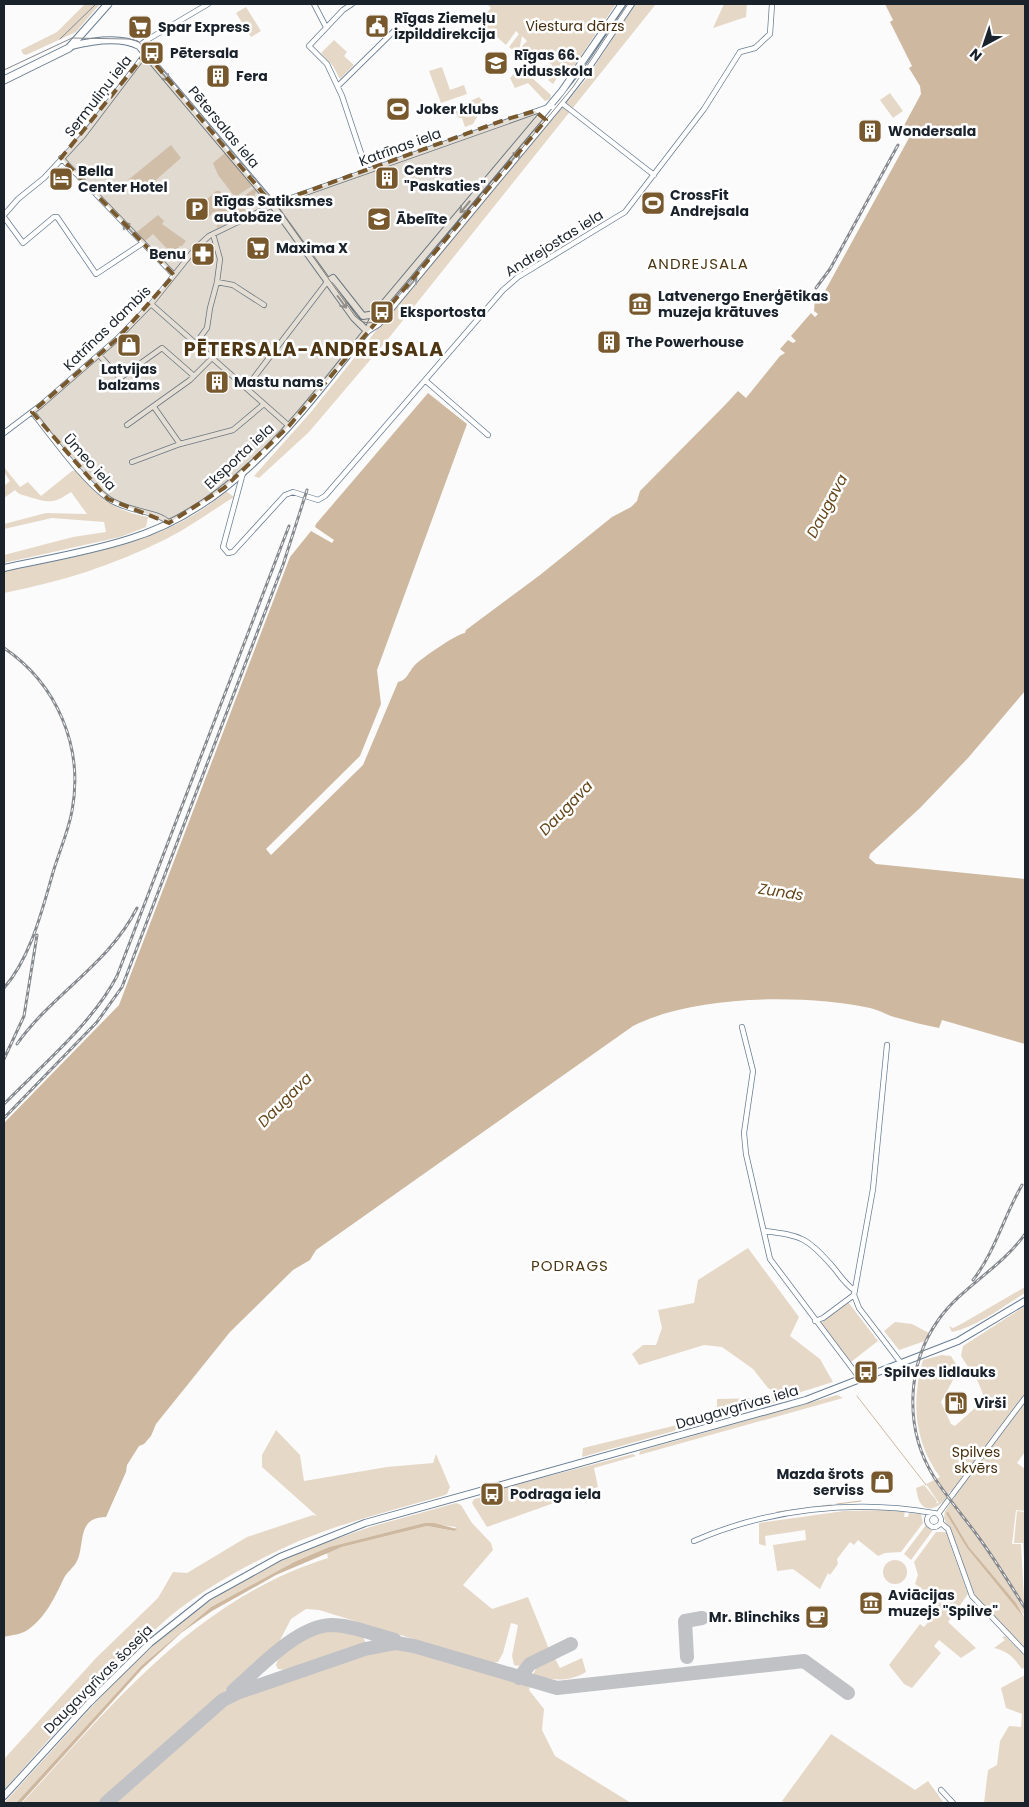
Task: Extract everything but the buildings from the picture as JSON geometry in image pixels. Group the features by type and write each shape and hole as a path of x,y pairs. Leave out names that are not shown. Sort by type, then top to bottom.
{"main road":[{"path":"4,80 71,46 108,4"}],"street":[{"path":"71,46 94,41 126,42 140,46 208,4"},
{"path":"314,4 326,27"},
{"path":"352,4 326,27 309,46 327,64 338,86 367,171"},
{"name":"Eksporta iela","path":"4,568 129,539 169,523 207,502 243,473 289,426 368,331 378,324 544,118 549,106 578,69 622,4"},
{"name":"Eksporta iela","path":"368,331 375,314 544,118 556,109 586,72 631,4"},
{"name":"Andrejostas iela","path":"243,473 223,547 228,553 233,552 285,495 293,492 318,500 325,496 512,281 625,212 715,94 740,52 756,48 770,34 772,4"},
{"path":"85,30 94,41"},
{"path":"338,86 394,31"},
{"name":"Pētersalas iela","path":"140,46 272,205 354,318 368,331"},
{"name":"Sermuliņu iela","path":"4,216 18,199 44,178 88,130 124,79 146,53"},
{"path":"563,104 654,175"},
{"path":"549,106 553,106 556,109"},
{"name":"Katrīnas iela","path":"272,205 549,106"},
{"path":"535,111 544,118"},
{"path":"61,158 174,275"},
{"name":"Katrīnas dambis","path":"4,433 32,412 99,355 151,304 195,248 213,234 272,205"},
{"path":"4,216 23,243 54,217 57,217 96,274 143,243"},
{"path":"196,344 207,328 217,282 220,259 213,234"},
{"name":"Pētersalas iela","path":"327,282 333,278 363,316 375,314"},
{"path":"217,282 233,284 264,305"},
{"path":"246,388 327,282"},
{"path":"151,304 289,426"},
{"path":"99,355 120,378 162,348 194,376"},
{"path":"127,425 194,376 212,358"},
{"path":"426,381 488,435"},
{"path":"132,462 180,444 233,430 264,404"},
{"path":"154,407 180,444"},
{"name":"Ūmeo iela","path":"32,412 90,481 108,499 125,509 159,516 169,523"},
{"path":"742,1027 753,1071 744,1133 746,1154 770,1260 861,1380"},
{"path":"815,1321 823,1318 854,1292 873,1189 887,1045"},
{"path":"764,1231 800,1236 811,1243 854,1292 860,1308 901,1363"},
{"name":"Daugavgrīvas iela","path":"441,1502 771,1410 861,1380 930,1353 973,1333 1025,1301"},
{"path":"941,1523 935,1527 929,1525 928,1517 935,1513 1025,1398"},
{"name":"Daugavgrīvas šoseja","path":"4,1796 120,1672 150,1643 208,1597 255,1569 321,1539 366,1523 441,1502"},
{"path":"694,1541 727,1526 756,1518 835,1508 881,1507 935,1513 941,1518 941,1523 948,1529 976,1603 1025,1652"},
{"path":"941,1790 953,1803"}],"highlighted area":[{"path":"146,53 272,204 507,119 535,111 546,120 289,426 224,488 169,523 108,499 32,412 117,339 174,275 61,158"}],"green space":[{"path":"85,4 100,4 76,32 26,55 23,54 21,50 57,32"},
{"name":"Viestura dārzs","path":"616,4 570,72 561,72 553,84 548,80 556,71 538,53 536,54 530,49 523,58 521,57 522,46 527,41 522,36 517,54 509,47 519,34 516,31 506,45 479,21 491,8 488,5"},
{"path":"635,4 656,4 388,339 309,432 259,478 254,476 311,412 406,293 587,78"},
{"path":"724,4 747,4 746,17 713,28"},
{"path":"246,7 261,31 251,37 236,13"},
{"path":"334,40 347,52 344,56 354,65 340,79 333,66 321,53"},
{"path":"442,67 450,90 464,85 467,94 441,103 429,71"},
{"path":"520,67 551,95 550,99 545,101 528,83 515,88 510,78"},
{"path":"890,93 903,111 893,118 880,100"},
{"path":"479,97 485,103 473,124 465,127 462,118 459,118 453,109"},
{"path":"171,145 181,158 140,194 128,180"},
{"path":"225,153 252,186 235,197 218,175 213,163"},
{"path":"255,188 257,191 252,199 256,202 252,204 248,197 242,200 246,213 217,228 216,215 213,212 209,217 202,204 216,191 220,191 233,213 236,212 233,204"},
{"path":"158,215 164,221 162,224 186,241 182,246 179,246 174,256 153,234 145,241 137,232"},
{"path":"4,467 20,487 28,482 41,496 72,471 76,470 107,501 125,511 148,517 146,527 120,537 4,563 4,555 73,537 106,532 104,522 52,518 4,529 4,524 46,513 87,514 71,492 60,499 51,501 29,497 15,490 4,498 4,486 10,481 4,472"},
{"path":"226,491 234,497 184,529 147,548 87,572 46,584 4,593 4,571 92,553 150,536 177,524 203,509"},
{"path":"748,1248 799,1317 790,1336 820,1359 833,1382 785,1397 768,1388 753,1369 722,1347 704,1345 639,1365 632,1354 643,1345 656,1345 662,1328 658,1310 694,1303 698,1280"},
{"path":"1025,1287 1025,1293 990,1315 952,1332 949,1326 953,1328 963,1323"},
{"path":"848,1302 878,1341 851,1362 821,1323"},
{"name":"Spilves skvērs","path":"1025,1306 1025,1452 1017,1463 1025,1469 1025,1511 1016,1510 1012,1544 1021,1544 1025,1616 969,1547 948,1512 967,1548 1025,1619 1025,1648 979,1602 975,1595 944,1518 945,1511 955,1497 950,1491 946,1499 934,1508 925,1507 918,1498 916,1488 924,1485 937,1501 936,1503 939,1503 926,1484 940,1477 931,1464 925,1450 917,1421 916,1406 919,1375 923,1360 942,1355 951,1356 959,1369 941,1402 951,1424 955,1426 985,1399 978,1382 961,1356 963,1346"},
{"path":"895,1322 912,1324 929,1333 925,1341 899,1350 884,1331"},
{"path":"780,1395 783,1400 688,1426 682,1423 717,1412 717,1399 757,1398"},
{"path":"837,1395 843,1398 639,1455 640,1451"},
{"path":"677,1425 674,1431 582,1457 583,1448"},
{"path":"276,1430 300,1455 304,1481 387,1467 433,1463 436,1454 450,1487 447,1494 442,1496 353,1521 288,1546 229,1576 191,1600 146,1638 83,1701 4,1790 4,1759 96,1658 158,1598 173,1572 187,1573 247,1537 313,1515 317,1516 262,1467 262,1455"},
{"path":"633,1454 636,1456 594,1468 598,1487 487,1527 472,1503 474,1499 495,1494 496,1490"},
{"path":"456,1503 461,1505 472,1523 491,1543 493,1550 463,1585 492,1609 528,1597 549,1649 519,1666 514,1665 512,1656 518,1625 511,1623 503,1653 498,1662 492,1663 319,1610 306,1609 291,1619 278,1644 98,1803 22,1803 89,1729 159,1659 197,1628 237,1600 281,1576 328,1558 327,1553 342,1547 427,1526 453,1531 456,1527 424,1523 329,1547 294,1562 211,1607 141,1666 16,1803 4,1803 117,1679 166,1634 214,1598 274,1564 310,1548 370,1527"},
{"path":"844,1511 905,1511 904,1517 908,1517 909,1513 921,1514 923,1523 901,1552 885,1553 878,1556 858,1540 854,1545 850,1542 837,1559 838,1564 830,1575 828,1573 820,1589 793,1569 777,1571 773,1545 806,1540 805,1530 765,1536 766,1546 759,1544 759,1523"},
{"path":"1017,1511 1025,1512 1025,1575 1023,1543 1014,1543"},
{"path":"926,1525 933,1530 911,1560 904,1554"},
{"path":"936,1532 946,1532 968,1594 948,1622 976,1648 961,1658 939,1640 934,1646 941,1653 912,1688 904,1684 889,1665 920,1624 924,1627 939,1609 935,1605 938,1601 915,1584 918,1575 914,1562"},
{"path":"895,1560 900,1561 906,1567 906,1577 900,1583 895,1584 890,1583 884,1577 883,1572 884,1567 890,1561"},
{"path":"330,1630 352,1632 363,1637 365,1641 363,1645 286,1670 278,1669 276,1665 279,1658 298,1641"},
{"path":"1005,1636 1025,1656 1024,1668 1022,1669 1007,1653 994,1648 1005,1640 1002,1637"},
{"path":"399,1648 413,1650 530,1686 529,1690 544,1709 542,1730 555,1756 631,1803 113,1803 214,1714 247,1695 340,1662 375,1652"},
{"path":"554,1657 560,1668 582,1658 586,1672 573,1678 560,1680 533,1675 537,1666"},
{"path":"1025,1675 1025,1803 984,1803 988,1770 997,1765 1000,1741 1009,1726 1021,1727 1022,1714 1006,1708 1001,1688"},
{"path":"831,1734 915,1790 928,1781 944,1803 786,1803 782,1801"}],"water":[{"path":"885,4 1025,4 1025,691 968,758 920,808 870,854 869,858 876,864 1025,879 1025,1044 942,1020 939,1028 894,1017 870,1008 843,1003 782,999 717,1003 686,1008 633,1026 316,1250 310,1260 293,1270 230,1332 156,1424 151,1436 144,1444 139,1446 127,1465 126,1472 106,1517 96,1518 86,1527 76,1563 65,1576 44,1614 26,1631 4,1637 4,1123 119,1005 290,557 311,531 332,543 334,540 315,527 316,524 428,393 467,424 377,670 381,704 360,756 266,849 271,855 363,765 398,682 405,678 414,666 439,647 465,633 466,630 540,575 612,517 631,507 637,501 640,491 738,391 746,398 780,356 785,353 780,349 788,340 793,343 796,341 791,336 811,313 815,317 818,314 814,311 815,299 820,300 909,138 900,133 921,94 920,86 909,68 912,66 890,22 893,20"},
{"path":"948,1512 969,1547 1016,1603 1025,1619 967,1548 946,1513"},
{"path":"424,1523 434,1523 457,1529 454,1531 427,1526 342,1547 276,1575 212,1611 181,1633 142,1669 21,1803 16,1803 141,1666 211,1607 294,1562 329,1547"}],"waterway":[{"path":"857,1396 926,1485"},
{"path":"837,1504 861,1501"},
{"path":"777,1512 831,1505"}],"taxiway":[{"path":"687,1657 685,1621 702,1618"},
{"path":"233,1691 279,1650 318,1627 331,1625 347,1627 395,1640"},
{"path":"106,1803 223,1700 237,1693 365,1649 396,1643 414,1646 557,1688 804,1661 848,1693"},
{"path":"519,1678 530,1664 571,1644"}],"tram line":[{"path":"60,39 96,4"},
{"path":"4,70 72,38 129,39 138,41 275,203 355,316 368,323 382,316 573,87 628,4"}],"railway":[{"path":"816,288 830,269 898,145"},
{"path":"4,1118 97,1022 122,987 283,565 307,490"},
{"path":"4,1104 80,1027 107,994 117,976 289,526"},
{"path":"4,648 23,663 39,680 52,699 70,741 75,787 70,819 34,935 21,963 4,988"},
{"path":"17,1044 31,1026 111,946 137,908"},
{"path":"4,1059 24,1016 37,935"},
{"path":"973,1280 987,1258 1022,1185"},
{"path":"1025,1234 1005,1257 959,1297 939,1319 928,1337 920,1356 913,1397 917,1439 934,1477 1002,1571 1025,1608"}],"place":[{"name":"Rīgas Ziemeļu izpilddirekcija","path":"377,26"},
{"name":"Spar Express","path":"140,27"},
{"name":"Pētersala","path":"152,53"},
{"name":"Rīgas 66. vidusskola","path":"496,63"},
{"name":"Fera","path":"218,76"},
{"name":"Joker klubs","path":"398,109"},
{"name":"Wondersala","path":"870,131"},
{"name":"Centrs \"Paskaties\"","path":"387,178"},
{"name":"Bella Center Hotel","path":"61,179"},
{"name":"CrossFit Andrejsala","path":"653,203"},
{"name":"Rīgas Satiksmes autobāze","path":"197,209"},
{"name":"Ābelīte","path":"379,219"},
{"name":"Maxima X","path":"258,248"},
{"name":"Benu","path":"203,254"},
{"name":"Latvenergo Enerģētikas muzeja krātuves","path":"640,304"},
{"name":"Eksportosta","path":"382,312"},
{"name":"The Powerhouse","path":"609,342"},
{"name":"Latvijas balzams","path":"129,345"},
{"name":"Mastu nams","path":"217,382"},
{"name":"Spilves lidlauks","path":"866,1372"},
{"name":"Virši","path":"956,1403"},
{"name":"Mazda šrots serviss","path":"882,1482"},
{"name":"Podraga iela","path":"492,1494"},
{"name":"Aviācijas muzejs \"Spilve\"","path":"871,1603"},
{"name":"Mr. Blinchiks","path":"817,1617"}],"district":[{"name":"ANDREJSALA","path":"698,264"},
{"name":"PĒTERSALA-ANDREJSALA","path":"314,349"},
{"name":"PODRAGS","path":"570,1266"}],"water label":[{"name":"Daugava","path":"827,506"},
{"name":"Daugava","path":"566,808"},
{"name":"Zunds","path":"781,892"},
{"name":"Daugava","path":"285,1100"}]}
